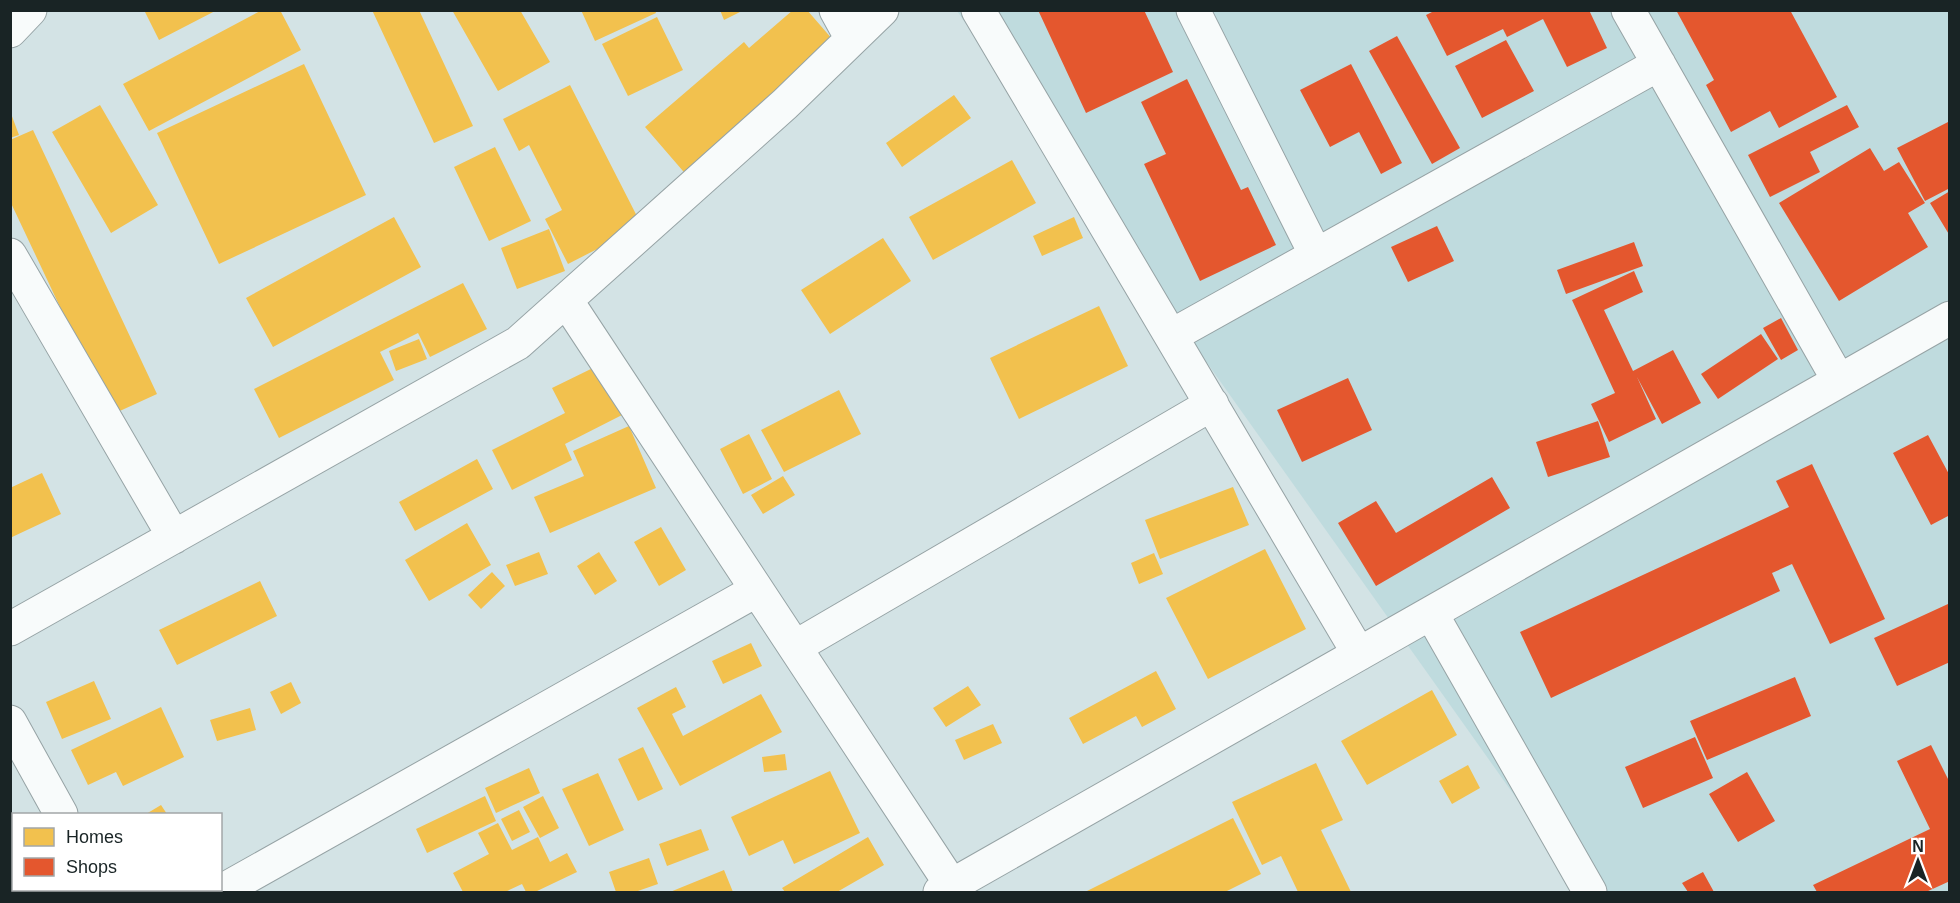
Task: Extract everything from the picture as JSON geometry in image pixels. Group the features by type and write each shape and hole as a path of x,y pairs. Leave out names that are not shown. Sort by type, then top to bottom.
{"street":[{"path":"10,31 30,10"},
{"path":"836,10 852,39"},
{"path":"10,629 518,343 785,104 882,10"},
{"path":"978,10 1359,654"},
{"path":"1193,10 1316,255"},
{"path":"1628,10 1839,381"},
{"path":"1171,336 1659,64"},
{"path":"10,255 174,537"},
{"path":"566,300 758,590 949,890 1950,318"},
{"path":"795,647 1212,405"},
{"path":"222,890 758,590"},
{"path":"1431,613 1590,892"},
{"path":"10,722 60,813"}],"shaded area":[{"path":"957,11 1949,11 1949,892 1583,892"}],"building: Homes":[{"path":"144,10 217,10 159,40"},
{"path":"262,10 280,10 301,50 149,131 123,84"},
{"path":"372,10 419,10 473,126 434,143"},
{"path":"452,10 520,10 550,62 498,91"},
{"path":"581,10 655,10 656,13 595,41"},
{"path":"720,10 744,10 724,20"},
{"path":"793,10 807,10 840,48 689,178 645,127 744,42 749,48"},
{"path":"657,17 683,70 628,96 602,44"},
{"path":"304,64 366,195 219,264 157,133"},
{"path":"570,85 642,226 568,264 545,219 562,210 529,145 519,151 503,119"},
{"path":"954,95 971,118 902,167 886,143"},
{"path":"100,105 158,205 111,233 52,132"},
{"path":"10,111 19,135 10,138"},
{"path":"33,130 157,394 111,415 10,201 10,140"},
{"path":"495,147 531,221 489,241 454,167"},
{"path":"1012,160 1036,203 933,260 909,217"},
{"path":"394,217 421,267 273,347 246,298"},
{"path":"1074,217 1083,238 1042,256 1033,236"},
{"path":"549,229 565,271 517,289 501,248"},
{"path":"883,238 911,281 830,334 801,290"},
{"path":"463,283 487,329 430,357 418,333 380,352 394,380 279,438 254,389"},
{"path":"1099,306 1128,366 1019,419 990,358"},
{"path":"419,339 427,359 396,371 389,351"},
{"path":"597,366 622,415 565,444 572,460 512,490 492,450 565,413 552,388"},
{"path":"839,390 861,434 784,472 761,430"},
{"path":"629,426 656,488 550,533 534,497 584,476 573,451"},
{"path":"749,434 772,479 743,494 720,449"},
{"path":"477,459 493,489 415,531 399,502"},
{"path":"42,473 61,514 10,538 10,488"},
{"path":"783,476 795,495 763,514 751,495"},
{"path":"1233,487 1249,525 1160,559 1145,520"},
{"path":"467,523 491,565 429,601 405,560"},
{"path":"661,527 686,570 659,586 634,542"},
{"path":"1265,549 1306,629 1208,679 1166,598"},
{"path":"539,552 548,574 515,586 506,565"},
{"path":"599,552 617,581 595,595 577,566"},
{"path":"1154,553 1163,574 1139,584 1131,563"},
{"path":"492,572 505,586 481,609 468,595"},
{"path":"260,581 277,616 177,665 159,630"},
{"path":"751,643 762,666 723,684 712,661"},
{"path":"1156,671 1176,709 1142,727 1136,716 1083,744 1069,718"},
{"path":"94,681 111,719 62,739 46,702"},
{"path":"291,682 301,703 281,714 270,692"},
{"path":"968,686 981,705 946,727 933,708"},
{"path":"676,687 686,707 672,714 683,736 761,694 782,732 680,786 637,708"},
{"path":"1432,690 1457,735 1367,785 1341,741"},
{"path":"161,707 184,757 123,786 116,772 88,785 71,750"},
{"path":"250,708 256,730 217,741 210,720"},
{"path":"993,724 1002,743 964,760 955,740"},
{"path":"643,747 663,789 638,801 618,759"},
{"path":"785,754 787,770 764,772 762,757"},
{"path":"1316,763 1343,820 1321,830 1351,892 1298,892 1281,856 1262,865 1232,802"},
{"path":"1468,765 1480,788 1452,804 1439,781"},
{"path":"529,768 540,793 496,813 485,788"},
{"path":"830,771 860,833 794,864 783,840 749,856 731,817"},
{"path":"598,773 624,830 589,846 562,789"},
{"path":"485,796 496,821 427,853 416,829"},
{"path":"543,796 559,828 540,838 523,807"},
{"path":"161,805 166,813 148,813"},
{"path":"519,810 530,832 512,841 501,819"},
{"path":"1233,818 1261,874 1225,892 1085,892"},
{"path":"498,823 512,850 538,837 550,862 567,853 577,872 535,892 526,892 522,884 505,892 463,892 453,873 489,854 478,833"},
{"path":"701,829 709,850 667,866 659,844"},
{"path":"868,837 884,865 837,892 785,892 782,888"},
{"path":"649,858 658,884 635,892 616,892 609,872"},
{"path":"724,870 733,892 670,892"}],"building: Shops":[{"path":"1038,10 1144,10 1173,72 1086,113"},
{"path":"1436,10 1589,10 1607,48 1567,67 1543,19 1507,37 1503,29 1447,56 1426,15"},
{"path":"1676,10 1790,10 1837,97 1779,128 1770,111 1731,132 1706,85 1714,80"},
{"path":"1397,36 1460,148 1432,164 1369,51"},
{"path":"1506,40 1534,91 1482,118 1455,66"},
{"path":"1351,64 1402,163 1381,174 1359,132 1330,147 1300,90"},
{"path":"1187,79 1241,190 1248,187 1276,245 1200,281 1144,164 1166,154 1141,102"},
{"path":"1847,105 1859,127 1810,152 1820,172 1770,197 1748,155"},
{"path":"1950,121 1950,188 1925,201 1897,148"},
{"path":"1870,148 1884,171 1899,162 1925,203 1908,213 1928,247 1839,301 1779,203"},
{"path":"1950,191 1950,236 1930,203"},
{"path":"1437,226 1454,261 1408,282 1391,247"},
{"path":"1634,242 1643,266 1566,294 1557,270"},
{"path":"1634,271 1643,292 1604,310 1633,371 1673,350 1701,403 1662,424 1637,377 1656,419 1609,442 1591,404 1615,393 1572,300"},
{"path":"1781,318 1798,350 1781,360 1763,328"},
{"path":"1761,334 1778,359 1718,399 1701,374"},
{"path":"1348,378 1372,430 1302,462 1277,410"},
{"path":"1598,421 1610,457 1548,477 1536,442"},
{"path":"1928,435 1950,476 1950,515 1931,525 1893,453"},
{"path":"1812,464 1885,619 1830,644 1792,564 1772,573 1780,591 1551,698 1520,632 1789,507 1776,481"},
{"path":"1492,477 1510,508 1376,586 1338,523 1376,501 1396,533"},
{"path":"1948,604 1950,662 1897,686 1874,638"},
{"path":"1795,677 1811,716 1707,760 1690,721"},
{"path":"1695,737 1713,778 1643,808 1625,767"},
{"path":"1931,745 1950,783 1950,881 1926,892 1817,892 1813,885 1930,829 1897,761"},
{"path":"1747,772 1775,821 1738,842 1709,794"},
{"path":"1703,872 1714,892 1688,892 1682,883"}]}
